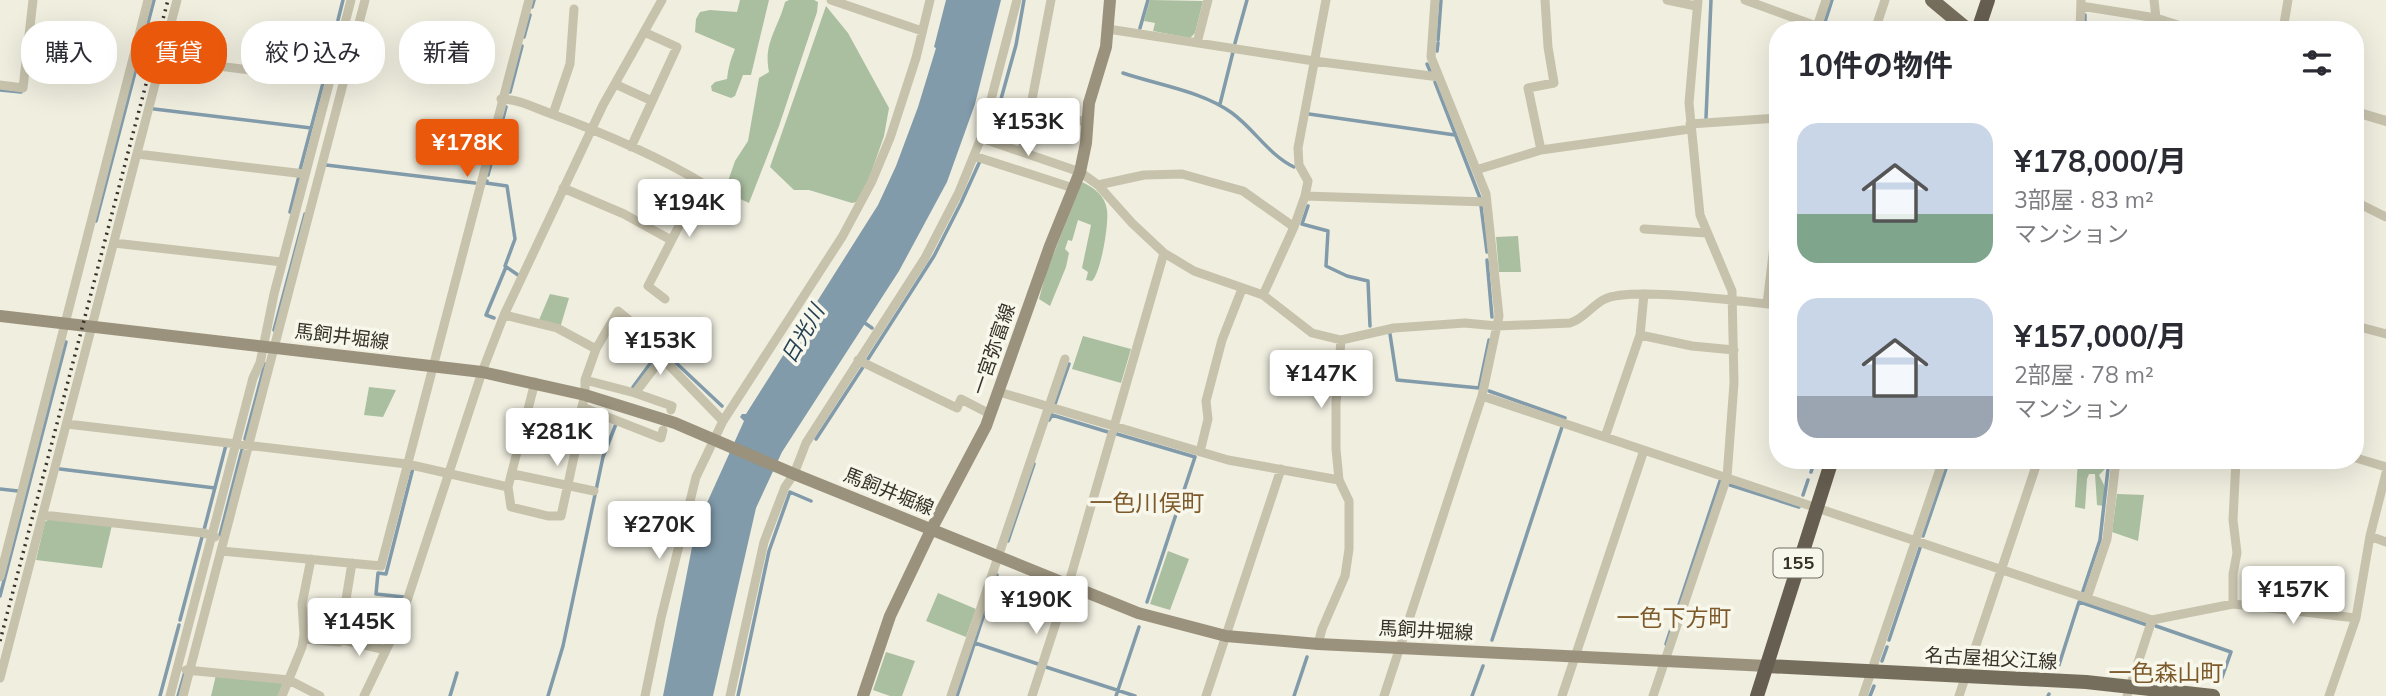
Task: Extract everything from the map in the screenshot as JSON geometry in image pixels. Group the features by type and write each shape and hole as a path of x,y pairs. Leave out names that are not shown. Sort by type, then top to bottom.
{"highway":[{"path":"1981,21 1988,0"},
{"name":"155","path":"1757,696 1829,469"}],"main road":[{"name":"一宮弥富線","path":"863,696 890,616 990,414 1050,246 1080,172 1086,143 1089,103 1106,47 1110,0"},
{"path":"1932,0 1957,21"},
{"name":"馬飼井堀線","path":"0,316 434,366 535,382 583,401 675,422 1068,586 1138,613 1226,636 1318,644 1767,666"},
{"name":"名古屋祖父江線","path":"1767,666 1965,677 2213,696"}],"street":[{"path":"0,85 23,88 33,0"},
{"path":"0,577 148,0"},
{"path":"172,21 177,0"},
{"path":"345,21 351,0"},
{"path":"170,696 253,378 268,347 365,0"},
{"path":"43,515 204,533 212,536 222,546 381,566 529,0"},
{"path":"364,696 401,619 482,372 504,315 591,130 662,0"},
{"path":"831,0 922,31"},
{"path":"645,696 661,618 696,477 723,421 842,237 872,181 890,138 930,0"},
{"path":"730,696 764,542 785,487 806,443 925,258 959,192 981,138 1017,0"},
{"path":"1022,152 1051,0"},
{"path":"1197,43 1208,0"},
{"path":"1263,295 1294,228 1305,196 1307,181 1299,165 1298,148 1326,0"},
{"path":"1384,696 1482,396 1499,316 1486,194 1431,57 1435,0"},
{"path":"1541,150 1528,88 1554,83 1545,0"},
{"path":"1653,696 1727,477 1734,383 1732,291 1700,215 1690,126 1689,103 1697,3 1667,0"},
{"path":"1745,0 1798,21"},
{"path":"1818,21 1826,0"},
{"path":"1878,21 1885,0"},
{"path":"2154,0 2156,18"},
{"path":"2284,21 2288,0"},
{"path":"2080,21 2081,3 2165,21"},
{"path":"553,114 570,64 574,9"},
{"path":"1108,29 1438,77"},
{"path":"631,147 677,47 644,32"},
{"path":"0,678 155,84"},
{"path":"183,696 248,445 282,262 329,84"},
{"path":"615,84 652,101"},
{"path":"502,99 512,99 553,114 631,147 702,183 648,286 665,299"},
{"path":"1030,111 1087,122"},
{"path":"2364,114 2386,121"},
{"path":"1476,170 1541,150 1690,126 1769,119"},
{"path":"981,138 1080,172 1098,185 1164,253 1194,271 1263,295 1312,333 1340,340 1394,328 1465,323 1497,326 1570,323 1606,298 1644,294 1767,304 1769,287"},
{"path":"137,154 305,174"},
{"path":"974,156 1073,188"},
{"path":"1098,185 1144,175 1182,174 1243,191 1294,228"},
{"path":"563,188 624,214 671,240"},
{"path":"1305,196 1487,202"},
{"path":"2364,206 2386,217"},
{"path":"1644,229 1707,233"},
{"path":"114,243 282,262"},
{"path":"1032,696 1068,586 1164,253"},
{"path":"1200,452 1208,419 1206,401 1222,340 1242,289"},
{"path":"1605,437 1640,335 1644,294"},
{"path":"571,449 583,401 585,380 596,349 618,311 635,325 634,329 723,421"},
{"path":"504,315 557,328 596,349"},
{"path":"2364,328 2386,334"},
{"path":"1640,335 1692,346 1734,350"},
{"path":"1318,644 1346,576 1349,549 1349,501 1339,480 1336,404 1340,340"},
{"path":"635,393 662,358"},
{"path":"951,696 1065,359"},
{"path":"858,360 957,408 961,399 990,414"},
{"path":"585,380 635,393 672,406 671,410"},
{"path":"521,440 575,452 561,516 548,516 511,507 508,487 535,382"},
{"path":"999,392 1228,460 1339,480"},
{"path":"1482,396 2152,620 2233,604 2356,618"},
{"path":"583,401 661,438 663,430"},
{"path":"67,424 407,464 508,487"},
{"path":"1562,696 1644,450"},
{"path":"2364,460 2386,467"},
{"path":"1206,696 1281,469"},
{"path":"1863,696 1939,469"},
{"path":"1959,696 2035,469"},
{"path":"2087,598 2106,539 2115,469"},
{"path":"2233,604 2236,469"},
{"path":"2329,696 2356,618 2370,536 2386,473"},
{"path":"513,474 594,491"},
{"path":"0,528 12,530"},
{"path":"2370,536 2386,542"},
{"path":"282,696 304,639 302,604 311,559"},
{"path":"304,639 339,642 352,564"},
{"path":"2129,691 2152,620"},
{"path":"339,639 386,650"},
{"path":"177,669 289,680 320,696"}],"green space":[{"path":"740,0 769,0 751,75 743,75 735,96 731,98 712,91 711,86 727,79 735,49 695,32 696,19 700,12 710,10 737,12"},
{"path":"814,0 818,2 817,12 779,126 749,203 738,198 726,187 735,161 748,141 759,78 769,72 770,44 785,2"},
{"path":"1150,0 1203,1 1195,33 1190,38 1153,31 1155,23 1144,21"},
{"path":"826,6 848,33 889,108 884,136 869,179 857,202 852,203 809,190 794,190 770,167"},
{"path":"1082,182 1098,193 1106,205 1104,247 1095,276 1092,281 1086,280 1088,272 1082,268 1091,225 1078,220 1072,241 1068,240 1065,249 1069,253 1066,267 1050,306 1039,299 1046,273"},
{"path":"1518,236 1521,272 1499,272 1496,237"},
{"path":"550,294 569,298 560,328 539,320"},
{"path":"1083,336 1131,349 1121,383 1072,369"},
{"path":"369,387 396,390 383,417 364,415"},
{"path":"2077,469 2105,469 2099,475 2104,485 2104,506 2097,505 2095,474 2089,474 2085,509 2075,507"},
{"path":"2117,494 2144,495 2138,541 2112,532"},
{"path":"50,518 112,525 102,568 36,560 45,522"},
{"path":"1168,551 1189,559 1170,610 1150,604"},
{"path":"938,593 976,609 966,637 926,621"},
{"path":"886,652 915,661 902,696 890,696 873,690"},
{"path":"216,675 281,682 283,685 278,696 211,696"}],"water":[{"name":"日光川","path":"946,0 1001,0 975,104 947,182 899,271 782,452 756,508 713,696 663,696 692,547 706,505 744,421 740,417 746,414 878,205 918,107 936,48 934,47"}],"waterway":[{"path":"96,221 154,0"},
{"path":"338,20 343,0"},
{"path":"532,7 534,0"},
{"path":"1002,141 991,135 1016,45 1024,0"},
{"path":"1140,28 1148,0"},
{"path":"1235,43 1247,0"},
{"path":"1438,40 1441,0"},
{"path":"1706,118 1711,0"},
{"path":"1825,21 1832,0"},
{"path":"524,37 530,15"},
{"path":"2085,15 2085,21"},
{"path":"1437,51 1438,43"},
{"path":"510,92 522,46"},
{"path":"1220,104 1233,52"},
{"path":"1427,64 1430,71"},
{"path":"1123,73 1194,94 1220,105 1240,119 1277,156 1294,167"},
{"path":"1435,82 1480,198"},
{"path":"300,170 323,84"},
{"path":"0,90 21,92"},
{"path":"488,175 506,107"},
{"path":"154,109 311,128"},
{"path":"1309,114 1455,135"},
{"path":"868,359 934,256 980,161"},
{"path":"326,165 475,183"},
{"path":"290,212 299,176"},
{"path":"487,181 486,183 507,186 515,239 505,266 518,275"},
{"path":"1308,206 1302,224 1328,231 1326,266 1347,276 1368,281 1370,326"},
{"path":"1481,206 1487,252"},
{"path":"274,330 305,214"},
{"path":"1487,260 1492,317"},
{"path":"494,318 486,315 506,267"},
{"path":"862,321 872,328"},
{"path":"641,330 722,406"},
{"path":"1390,334 1397,380 1479,388 1489,340"},
{"path":"0,596 66,342"},
{"path":"633,387 655,357"},
{"path":"245,439 265,364"},
{"path":"1055,404 1069,364"},
{"path":"816,439 863,367"},
{"path":"1489,391 1565,418"},
{"path":"1049,420 1052,415 1108,432"},
{"path":"548,696 563,646 603,457 616,424"},
{"path":"1492,640 1562,427"},
{"path":"1117,434 1195,457 1147,602"},
{"path":"204,530 226,445"},
{"path":"220,535 242,450"},
{"path":"1008,541 1034,464"},
{"path":"404,597 376,594 378,573 386,574 413,468"},
{"path":"60,469 215,488"},
{"path":"1923,536 1946,469"},
{"path":"2083,591 2100,540 2108,469"},
{"path":"1803,495 1808,480"},
{"path":"1666,644 1720,481"},
{"path":"1730,485 1799,507"},
{"path":"0,489 18,491"},
{"path":"738,696 769,551 790,492 811,501"},
{"path":"180,620 202,537"},
{"path":"1889,640 1920,548"},
{"path":"957,696 997,575"},
{"path":"2058,668 2079,602"},
{"path":"2080,602 2147,625"},
{"path":"160,696 179,625"},
{"path":"2156,626 2231,652 2220,683"},
{"path":"1116,696 1139,627"},
{"path":"975,643 1038,664"},
{"path":"1882,661 1887,647"},
{"path":"1294,696 1307,657"},
{"path":"1472,696 1483,666"},
{"path":"1046,667 1135,696"},
{"path":"178,696 185,672"},
{"path":"450,696 457,673"},
{"path":"1870,696 1874,686"}],"railway":[{"path":"0,641 168,0"}],"district":[{"name":"一色川俣町","path":"1147,503"},
{"name":"一色下方町","path":"1674,618"},
{"name":"一色森山町","path":"2166,673"}]}
